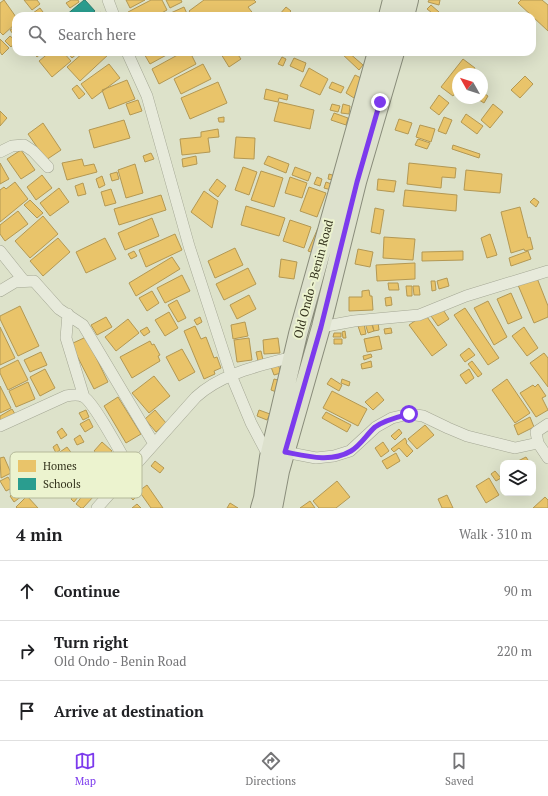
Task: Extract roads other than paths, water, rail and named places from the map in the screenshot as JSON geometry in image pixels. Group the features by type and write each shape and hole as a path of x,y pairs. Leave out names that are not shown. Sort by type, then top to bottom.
{"main road":[{"path":"389,12 392,0"},
{"path":"406,12 410,0"},
{"name":"Old Ondo - Benin Road","path":"260,508 275,452 292,356 376,56"},
{"name":"Old Ondo - Benin Road","path":"273,508 275,452 321,327 357,182 394,56"}],"street":[{"path":"108,0 112,12"},
{"path":"130,56 147,96 189,246 231,375 251,423 275,452 316,458 334,456 350,451 376,427 392,418 409,414 424,416 467,436 514,448 538,443"},
{"path":"0,152 12,146 24,145 33,151 48,168"},
{"path":"0,251 24,281"},
{"path":"321,327 354,321 419,315 466,296 548,271"},
{"path":"0,291 15,282 34,281 51,302 83,325 154,444"},
{"path":"68,314 66,338 84,397 96,411 120,452"},
{"path":"142,458 205,388 231,375 292,356"},
{"path":"0,426 66,396 76,395 84,397"},
{"path":"548,424 536,432 538,443 548,458"},
{"path":"97,508 106,498"}]}
